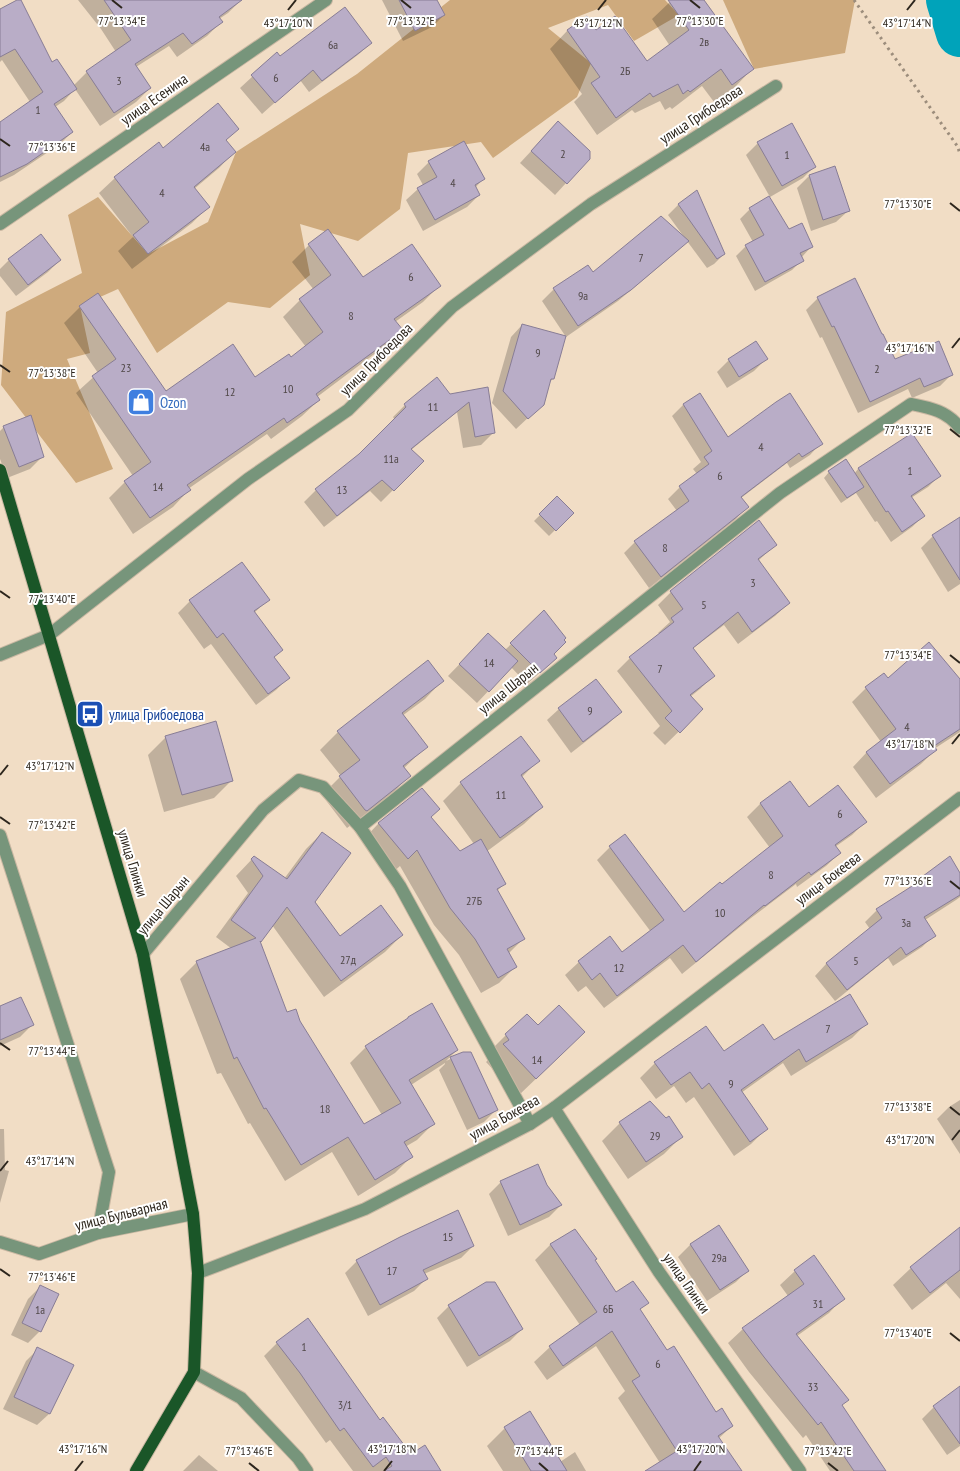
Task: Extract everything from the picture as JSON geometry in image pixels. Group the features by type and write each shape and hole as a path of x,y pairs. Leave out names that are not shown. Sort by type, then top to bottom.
{"main road":[{"name":"улица Глинки","path":"0,470 143,954 193,1214 198,1273"},
{"path":"136,1471 194,1372 198,1273"}],"street":[{"name":"улица Есенина","path":"0,224 326,0"},
{"name":"улица Грибоедова","path":"0,655 48,635 248,479 348,410 452,307 591,204 776,86"},
{"name":"улица Шарын","path":"143,954 263,810 299,780 324,787 360,827 780,493 911,404 934,409 954,420 960,428"},
{"name":"улица Бокеева","path":"198,1273 365,1209 530,1124 554,1108 960,798"},
{"path":"360,827 400,886 530,1124"},
{"path":"0,836 109,1172 98,1233"},
{"name":"улица Глинки","path":"554,1108 659,1272 800,1471"},
{"name":"улица Бульварная","path":"0,1242 39,1254 98,1233 193,1214"},
{"path":"194,1372 241,1398 298,1458 307,1471"}],"path":[{"path":"854,0 958,147 960,155"}],"shaded area":[{"path":"450,0 665,0 679,15 634,41 608,5 548,28 591,63 577,97 493,158 481,142 408,153 400,209 358,241 300,224 310,275 270,308 228,302 157,353 118,289 80,306 90,353 67,359 113,469 76,483 1,385 6,312 82,273 68,215 98,197 148,254 208,222 236,152 357,74"},
{"path":"723,0 855,0 845,53 754,69"}],"building":[{"path":"17,0 21,0 52,62 57,59 77,89 54,104 73,132 27,164 0,177 0,122 43,92 15,49 0,57 0,9"},
{"path":"104,0 242,0 219,17 223,22 192,44 183,33 135,64 151,88 114,113 86,71 131,40"},
{"path":"399,0 437,0 445,15 415,31"},
{"path":"668,0 704,0 754,69 732,85 721,69 690,92 688,90 683,94 678,84 653,97 650,93 616,118 591,83 600,77 567,30 587,16 596,30 615,16 647,61 689,30"},
{"path":"345,7 372,43 322,81 313,70 275,103 251,75 277,52 280,56"},
{"path":"218,103 239,129 226,140 236,152 194,187 210,207 148,254 133,235 149,222 114,177 159,142 163,148"},
{"path":"558,121 590,151 590,159 567,184 531,151"},
{"path":"792,123 816,167 782,186 757,142"},
{"path":"464,141 485,179 475,185 480,195 435,220 417,188 437,177 428,161"},
{"path":"835,166 850,211 823,220 809,175"},
{"path":"697,190 725,254 717,259 678,204"},
{"path":"769,196 789,229 802,223 813,247 800,253 804,261 765,282 745,245 764,235 749,208"},
{"path":"661,216 689,241 631,290 578,326 553,288 588,265 593,272"},
{"path":"328,229 363,277 412,244 441,286 394,319 403,330 316,394 320,400 287,423 284,418 187,485 191,490 150,518 124,481 151,462 92,376 116,359 79,306 98,293 166,391 233,344 255,377 289,354 291,357 323,332 299,299 331,275 308,244"},
{"path":"41,234 61,260 28,285 8,259"},
{"path":"855,278 895,359 939,341 953,375 924,387 920,378 870,402 834,326 832,327 817,297"},
{"path":"522,324 566,336 554,379 551,379 544,405 528,419 503,391"},
{"path":"756,341 768,359 739,377 728,359"},
{"path":"437,377 450,394 488,387 495,433 475,437 469,402 411,449 424,461 394,491 382,480 337,516 315,489 359,454 406,407 404,404"},
{"path":"700,393 728,437 790,393 823,444 802,457 799,453 741,497 749,507 661,577 634,541 689,501 679,486 709,464 704,457 712,451 683,404"},
{"path":"31,415 44,457 19,467 3,426"},
{"path":"912,433 941,476 911,496 925,516 902,532 888,511 886,512 858,468"},
{"path":"846,459 864,487 847,498 828,471"},
{"path":"557,496 574,513 556,531 539,514"},
{"path":"960,517 960,580 932,535"},
{"path":"759,520 777,545 758,559 790,603 752,632 738,612 693,648 715,676 690,695 703,709 680,733 665,718 672,711 629,657 674,622 671,618 683,609 670,591"},
{"path":"242,562 270,600 254,611 283,650 274,657 290,678 268,694 223,633 217,638 189,600"},
{"path":"544,610 566,638 564,640 566,642 554,654 557,658 540,673 510,643"},
{"path":"488,633 518,661 489,692 459,664"},
{"path":"929,642 960,679 960,729 934,746 937,750 890,784 866,752 896,729 865,687 884,673 888,678"},
{"path":"428,660 444,681 402,713 428,747 403,766 411,776 367,811 339,776 360,760 337,731"},
{"path":"596,679 622,712 583,742 558,708"},
{"path":"216,721 233,781 182,795 165,736"},
{"path":"521,736 540,761 521,775 543,807 500,838 460,782"},
{"path":"790,781 809,807 838,785 867,822 835,845 841,853 811,875 809,872 764,905 696,962 683,945 617,996 600,973 592,980 578,961 610,936 622,952 664,920 609,846 625,834 684,912 720,882 722,884 783,836 760,803"},
{"path":"422,788 440,809 431,817 460,851 481,839 506,884 497,889 525,939 507,949 517,967 498,978 475,939 450,908 417,850 408,859 378,823"},
{"path":"322,832 351,853 315,902 340,936 381,905 403,935 341,981 287,907 260,941 287,1012 296,1009 300,1021 364,1124 401,1103 365,1046 432,1003 458,1050 409,1080 435,1124 404,1142 413,1157 375,1180 348,1137 301,1165 266,1108 264,1109 237,1057 234,1059 196,961 256,938 231,920 263,876 251,859 254,856 287,879"},
{"path":"950,856 960,873 960,895 924,917 936,936 906,955 901,947 847,990 826,963 882,918 876,909 920,881 919,879"},
{"path":"850,994 868,1024 806,1062 799,1049 741,1090 768,1129 750,1142 709,1083 702,1089 690,1072 671,1085 654,1062 706,1026 724,1051 763,1024 774,1040"},
{"path":"21,997 34,1025 0,1040 0,1006"},
{"path":"559,1005 585,1032 536,1079 503,1044 509,1040 505,1034 527,1014 538,1025"},
{"path":"463,1052 471,1052 498,1110 479,1119 450,1057"},
{"path":"650,1101 666,1118 669,1116 683,1137 646,1162 619,1122"},
{"path":"538,1164 547,1185 562,1205 520,1225 500,1181"},
{"path":"458,1210 474,1246 423,1270 428,1279 380,1305 356,1260"},
{"path":"719,1225 749,1271 720,1290 690,1244"},
{"path":"960,1227 960,1270 930,1293 910,1267"},
{"path":"575,1229 597,1259 595,1260 616,1292 633,1281 649,1303 640,1309 667,1350 674,1346 716,1412 722,1408 733,1426 718,1436 742,1471 645,1471 677,1451 632,1381 640,1376 612,1331 563,1366 549,1346 597,1312 550,1244"},
{"path":"814,1255 845,1299 796,1334 849,1400 842,1405 886,1471 854,1471 821,1422 818,1425 742,1328 804,1284 794,1270"},
{"path":"486,1282 495,1282 523,1329 479,1356 448,1305"},
{"path":"40,1285 59,1294 41,1332 22,1323"},
{"path":"308,1318 380,1420 383,1417 411,1454 425,1445 441,1471 384,1471 392,1466 386,1457 373,1467 344,1428 340,1431 276,1342"},
{"path":"37,1347 74,1365 50,1414 14,1397"},
{"path":"960,1386 960,1444 933,1406"},
{"path":"530,1411 567,1471 531,1471 504,1427"}],"waterway":[{"path":"950,0 960,33"}],"place":[{"name":"Ozon","path":"141,402"},
{"name":"улица Грибоедова","path":"90,714"}]}
